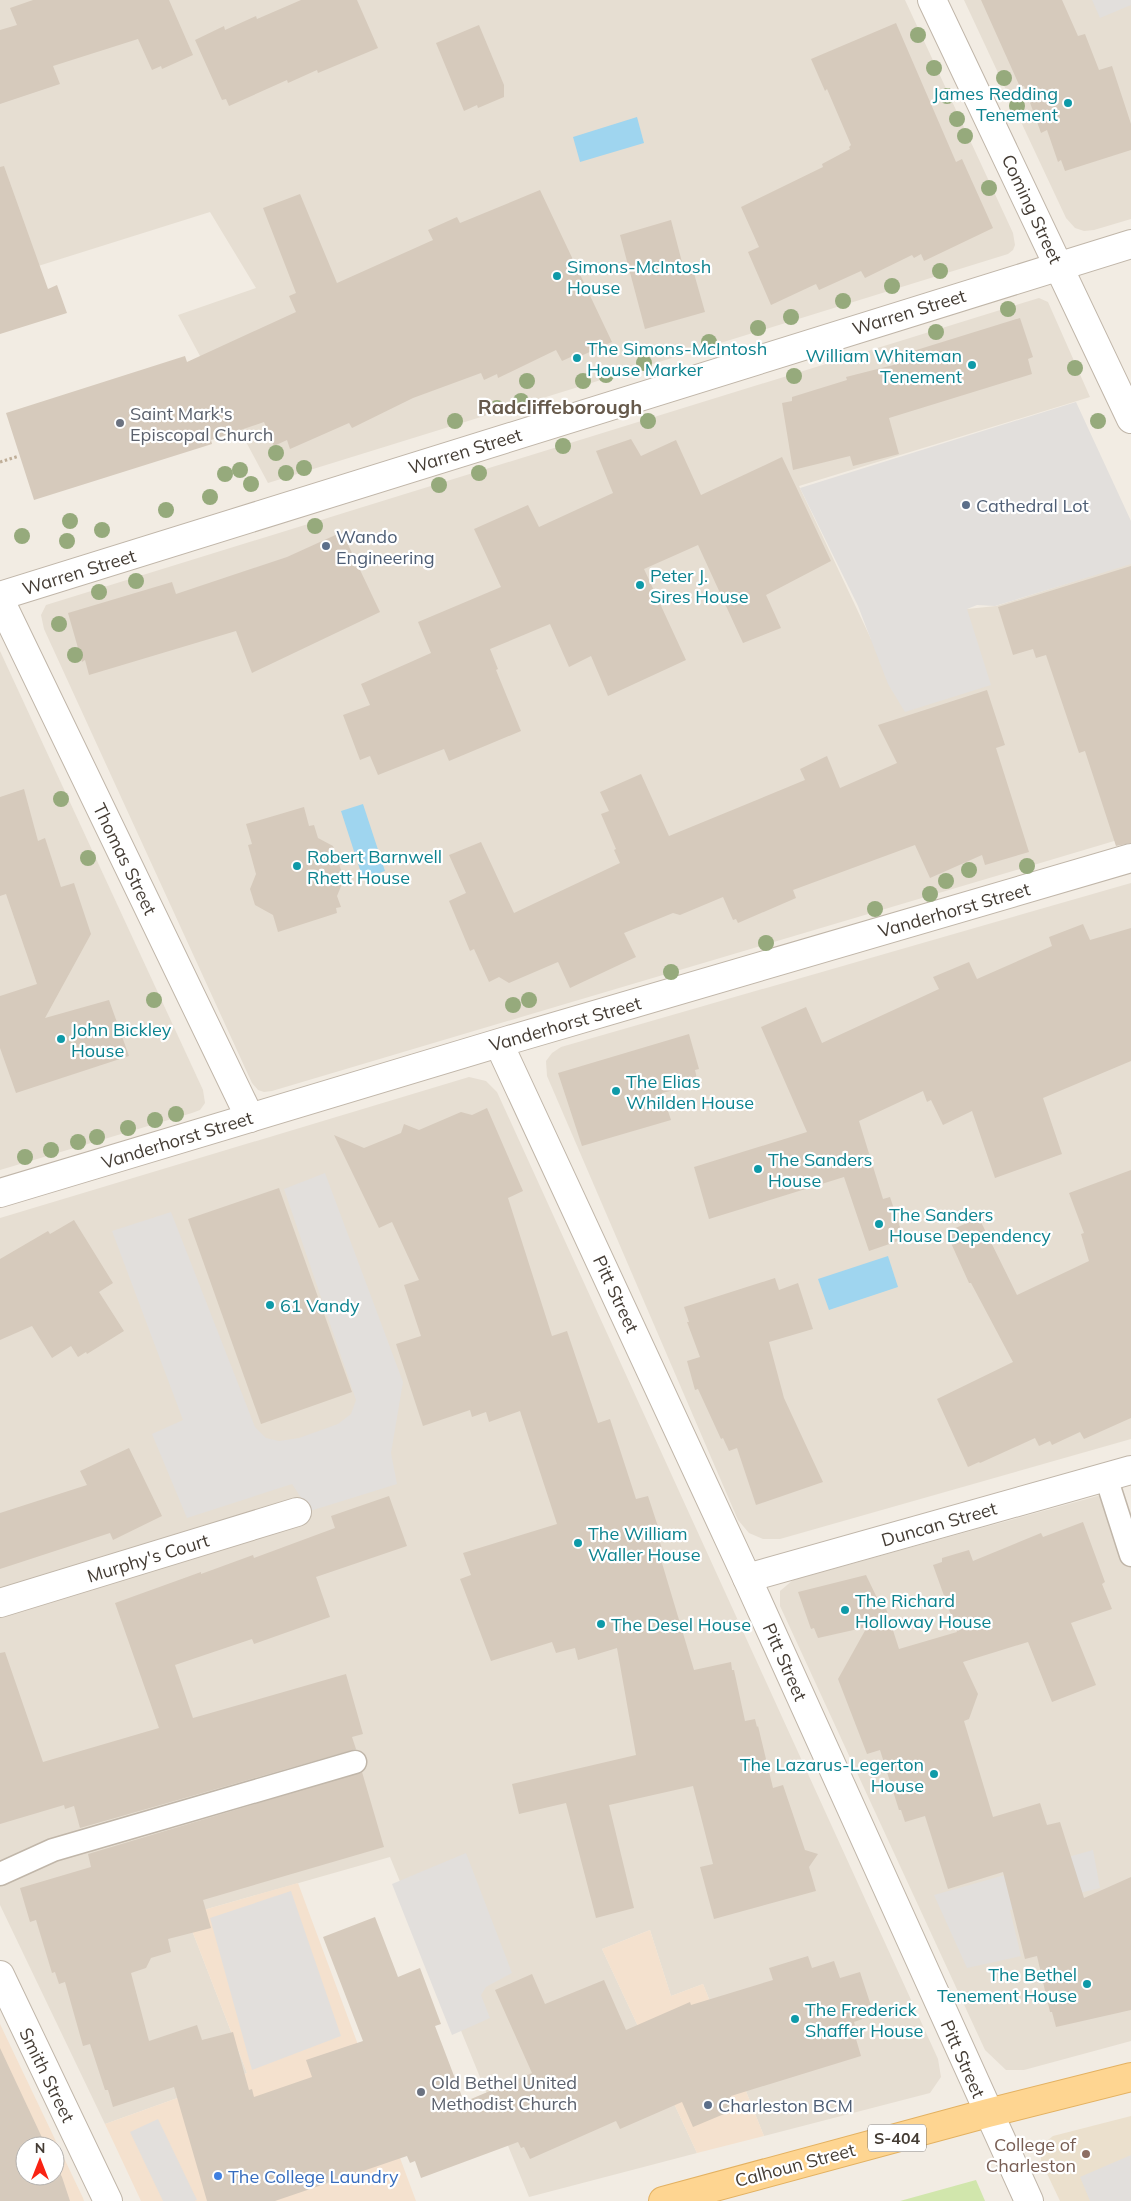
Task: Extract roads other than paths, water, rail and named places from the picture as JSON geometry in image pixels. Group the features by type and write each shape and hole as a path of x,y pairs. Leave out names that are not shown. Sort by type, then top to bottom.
{"main road":[{"name":"Calhoun Street","path":"663,2201 988,2113 1131,2077"}],"street":[{"name":"Coming Street","path":"932,0 1131,418"},
{"name":"Warren Street","path":"0,598 1131,244"},
{"name":"Thomas Street","path":"0,598 250,1118"},
{"name":"Vanderhorst Street","path":"0,1193 1131,858"},
{"name":"Pitt Street","path":"499,1044 747,1578 1028,2201"},
{"name":"Duncan Street","path":"747,1578 1118,1474"},
{"name":"Murphy's Court","path":"0,1604 297,1512"},
{"name":"Smith Street","path":"0,1975 108,2201"}],"lane":[{"path":"1118,1474 1131,1555"},
{"path":"0,1874 53,1850 355,1762"}],"water":[{"path":"637,117 644,143 580,162 573,137"},
{"path":"363,804 385,871 363,879 341,811"},
{"path":"888,1256 898,1287 829,1310 818,1279"}],"place":[{"name":"James Redding Tenement","path":"1068,103"},
{"name":"Simons-McIntosh House","path":"557,276"},
{"name":"The Simons-McIntosh House Marker","path":"577,358"},
{"name":"William Whiteman Tenement","path":"972,365"},
{"name":"Saint Mark's Episcopal Church","path":"120,423"},
{"name":"Cathedral Lot","path":"966,505"},
{"name":"Wando Engineering","path":"326,546"},
{"name":"Peter J. Sires House","path":"640,585"},
{"name":"Robert Barnwell Rhett House","path":"297,866"},
{"name":"John Bickley House","path":"61,1039"},
{"name":"The Elias Whilden House","path":"616,1091"},
{"name":"The Sanders House","path":"758,1169"},
{"name":"The Sanders House Dependency","path":"879,1224"},
{"name":"61 Vandy","path":"270,1305"},
{"name":"The William Waller House","path":"578,1543"},
{"name":"The Richard Holloway House","path":"845,1610"},
{"name":"The Desel House","path":"601,1624"},
{"name":"The Lazarus-Legerton House","path":"934,1774"},
{"name":"The Bethel Tenement House","path":"1087,1984"},
{"name":"The Frederick Shaffer House","path":"795,2019"},
{"name":"Old Bethel United Methodist Church","path":"421,2092"},
{"name":"Charleston BCM","path":"708,2105"},
{"name":"College of Charleston","path":"1086,2154"},
{"name":"The College Laundry","path":"218,2176"}],"district":[{"name":"Radcliffeborough","path":"560,406"}]}
